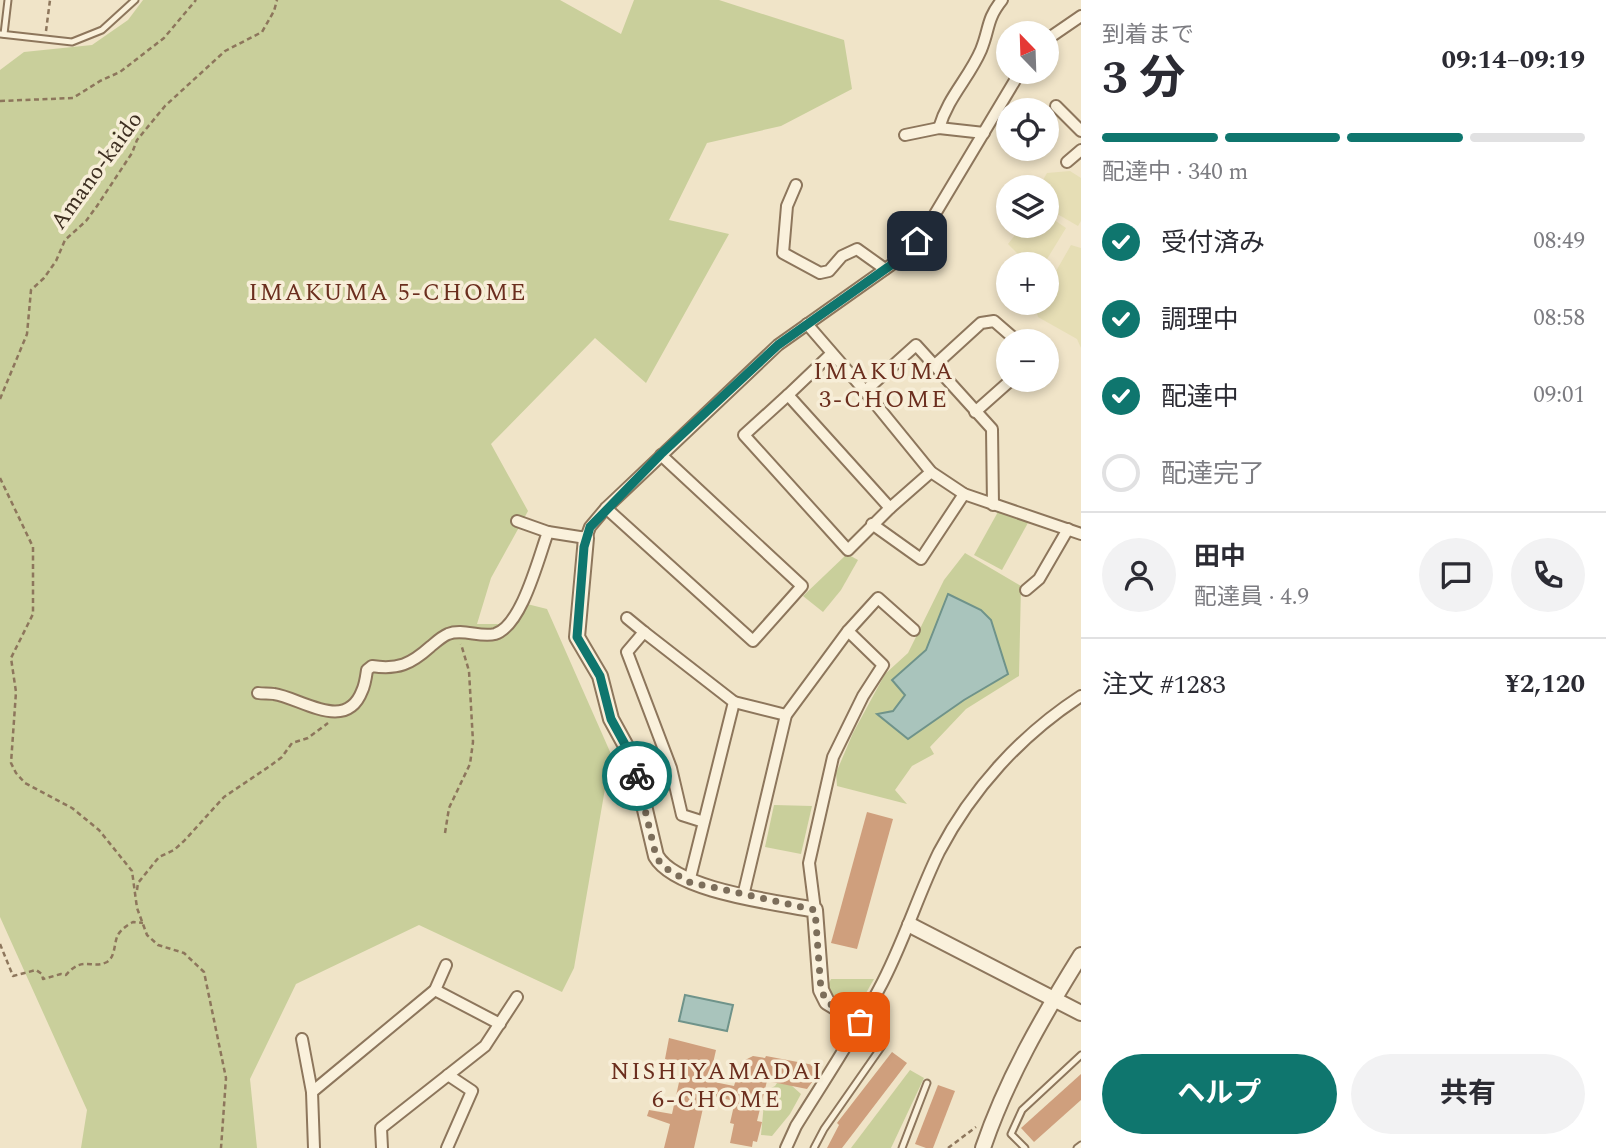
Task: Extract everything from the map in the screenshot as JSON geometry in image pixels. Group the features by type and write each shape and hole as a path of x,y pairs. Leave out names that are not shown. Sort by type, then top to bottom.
{"street":[{"path":"939,128 945,108 981,51 991,13 1002,0"},
{"path":"1059,31 1080,17"},
{"path":"815,910 689,882 662,866 656,856 633,759 611,719 600,676 577,637 586,538 590,527 606,508 778,345 908,253 926,229 1013,84"},
{"path":"1059,109 1081,131"},
{"path":"905,135 939,128 984,133"},
{"path":"1067,162 1081,150"},
{"path":"796,185 787,206 783,253 820,273 829,271 842,256 857,249 885,269"},
{"path":"935,365 981,323 994,321 1003,329"},
{"path":"807,324 931,472 964,494 1081,534"},
{"path":"865,391 916,345 992,429 993,505"},
{"path":"831,354 744,436 848,550 872,524 931,472"},
{"path":"975,412 998,392"},
{"path":"788,395 890,508"},
{"path":"606,508 753,641 802,586 661,454"},
{"path":"872,524 921,559 964,494"},
{"path":"517,521 548,532 586,538"},
{"path":"1027,590 1039,579 1068,529"},
{"path":"258,694 276,694 320,710 335,712 352,706 362,693 367,670 372,666 389,669 400,666 420,656 448,634 460,632 493,635 504,630 518,611 548,532"},
{"path":"743,895 786,715 848,631 878,598 914,630"},
{"path":"626,618 734,702 786,715"},
{"path":"848,631 883,665 863,696 833,757 809,863 821,990 827,1002 860,1022"},
{"path":"643,632 627,652 671,768 682,815 704,822"},
{"path":"786,1148 796,1126 880,988 910,925 939,852 978,789 1010,753 1065,706 1081,696"},
{"path":"689,882 734,702"},
{"path":"910,925 1081,1013"},
{"path":"312,1092 435,990 446,964"},
{"path":"983,1148 995,1112 1054,999 1078,965"},
{"path":"435,990 500,1024"},
{"path":"382,1148 381,1128 485,1046 517,997"},
{"path":"302,1039 312,1092 314,1148"},
{"path":"447,1148 472,1091 448,1075"}],"lane":[{"path":"8,0 2,34 72,42 102,30 135,0"},
{"path":"814,1148 824,1129 882,1046"},
{"path":"1025,1148 1011,1134 1022,1110 1081,1055"},
{"path":"902,1148 927,1083"}],"path":[{"path":"45,39 50,0"},
{"path":"0,102 73,98 120,72 164,38 196,0"},
{"name":"Amano-kaido","path":"0,399 27,334 31,290 44,278 65,240 92,213 132,153 137,141 165,106 225,51 262,32 274,12 277,0"},
{"path":"0,478 33,547 33,614 11,658 16,692 11,763 26,783 72,808 99,830 132,871 137,908 147,935 158,944 184,953 204,972 226,1078 221,1148"},
{"path":"445,833 449,808 470,764 473,742 469,671 461,649 460,632"},
{"path":"136,893 138,883 159,857 174,850 184,841 224,797 282,757 292,743 308,738 323,727 335,712"},
{"path":"0,944 13,976 36,970 43,979 66,975 76,966 85,963 104,963 110,960 121,931 133,922 143,923"},
{"path":"948,1148 976,1126"}],"shaded area":[{"path":"1070,171 1081,178 1081,221 1078,226 1059,215 1059,175 1046,175"},
{"path":"1059,223 1066,228 1051,252 1016,252 1008,244 1013,238 1059,238"},
{"path":"1071,245 1081,248 1081,348 1077,339 1037,315 1059,315 1059,266"}],"green space":[{"path":"143,0 560,0 621,34 634,0 719,0 844,40 852,89 781,126 707,143 669,220 729,234 646,383 595,338 491,444 528,511 491,578 477,624 500,624 523,603 547,609 611,754 574,968 562,992 419,925 296,984 250,1079 257,1148 81,1148 87,1110 0,917 0,70 24,52 92,45 128,20"},
{"path":"999,510 1029,521 1002,570 974,555"},
{"path":"965,553 1021,586 1019,676 966,709 930,747 934,754 912,766 895,790 907,804 837,786 836,773 853,733 885,674 908,653 944,580"},
{"path":"847,554 858,560 841,590 823,612 803,596"},
{"path":"774,805 812,806 801,854 765,847"},
{"path":"831,979 874,979 858,1007 834,996 827,987"},
{"path":"910,1070 924,1078 891,1148 851,1148"},
{"path":"777,1083 791,1085 801,1094 790,1114 772,1136 761,1135 764,1103 767,1103 771,1088"}],"water":[{"path":"948,594 981,610 991,620 1008,674 964,700 908,739 877,714 893,711 905,695 892,680 926,650"},
{"path":"685,995 733,1005 727,1031 679,1021"}],"building":[{"path":"867,812 893,819 857,949 831,943"},
{"path":"669,1038 716,1050 709,1081 734,1086 741,1062 753,1056 819,1066 818,1074 807,1089 767,1081 757,1121 762,1122 757,1142 753,1141 752,1147 730,1143 734,1124 730,1123 735,1101 706,1095 694,1148 664,1148 670,1124 647,1116 649,1110 672,1114 683,1064 665,1059"},
{"path":"892,1052 907,1063 842,1148 827,1148 839,1125 837,1123"},
{"path":"1081,1074 1081,1100 1034,1142 1021,1128"},
{"path":"938,1085 955,1091 933,1148 926,1148 915,1144"}],"way so far":[{"path":"637,776 656,856 662,866 689,882 815,910 821,990 827,1002 860,1022"}],"district":[{"name":"IMAKUMA 5-CHOME","path":"388,293"},
{"name":"IMAKUMA 3-CHOME","path":"884,386"},
{"name":"NISHIYAMADAI 6-CHOME","path":"717,1086"}],"route":[{"path":"637,776 633,759 611,719 600,676 577,637 584,547 590,527 661,454 778,345 908,253 917,241"}]}
